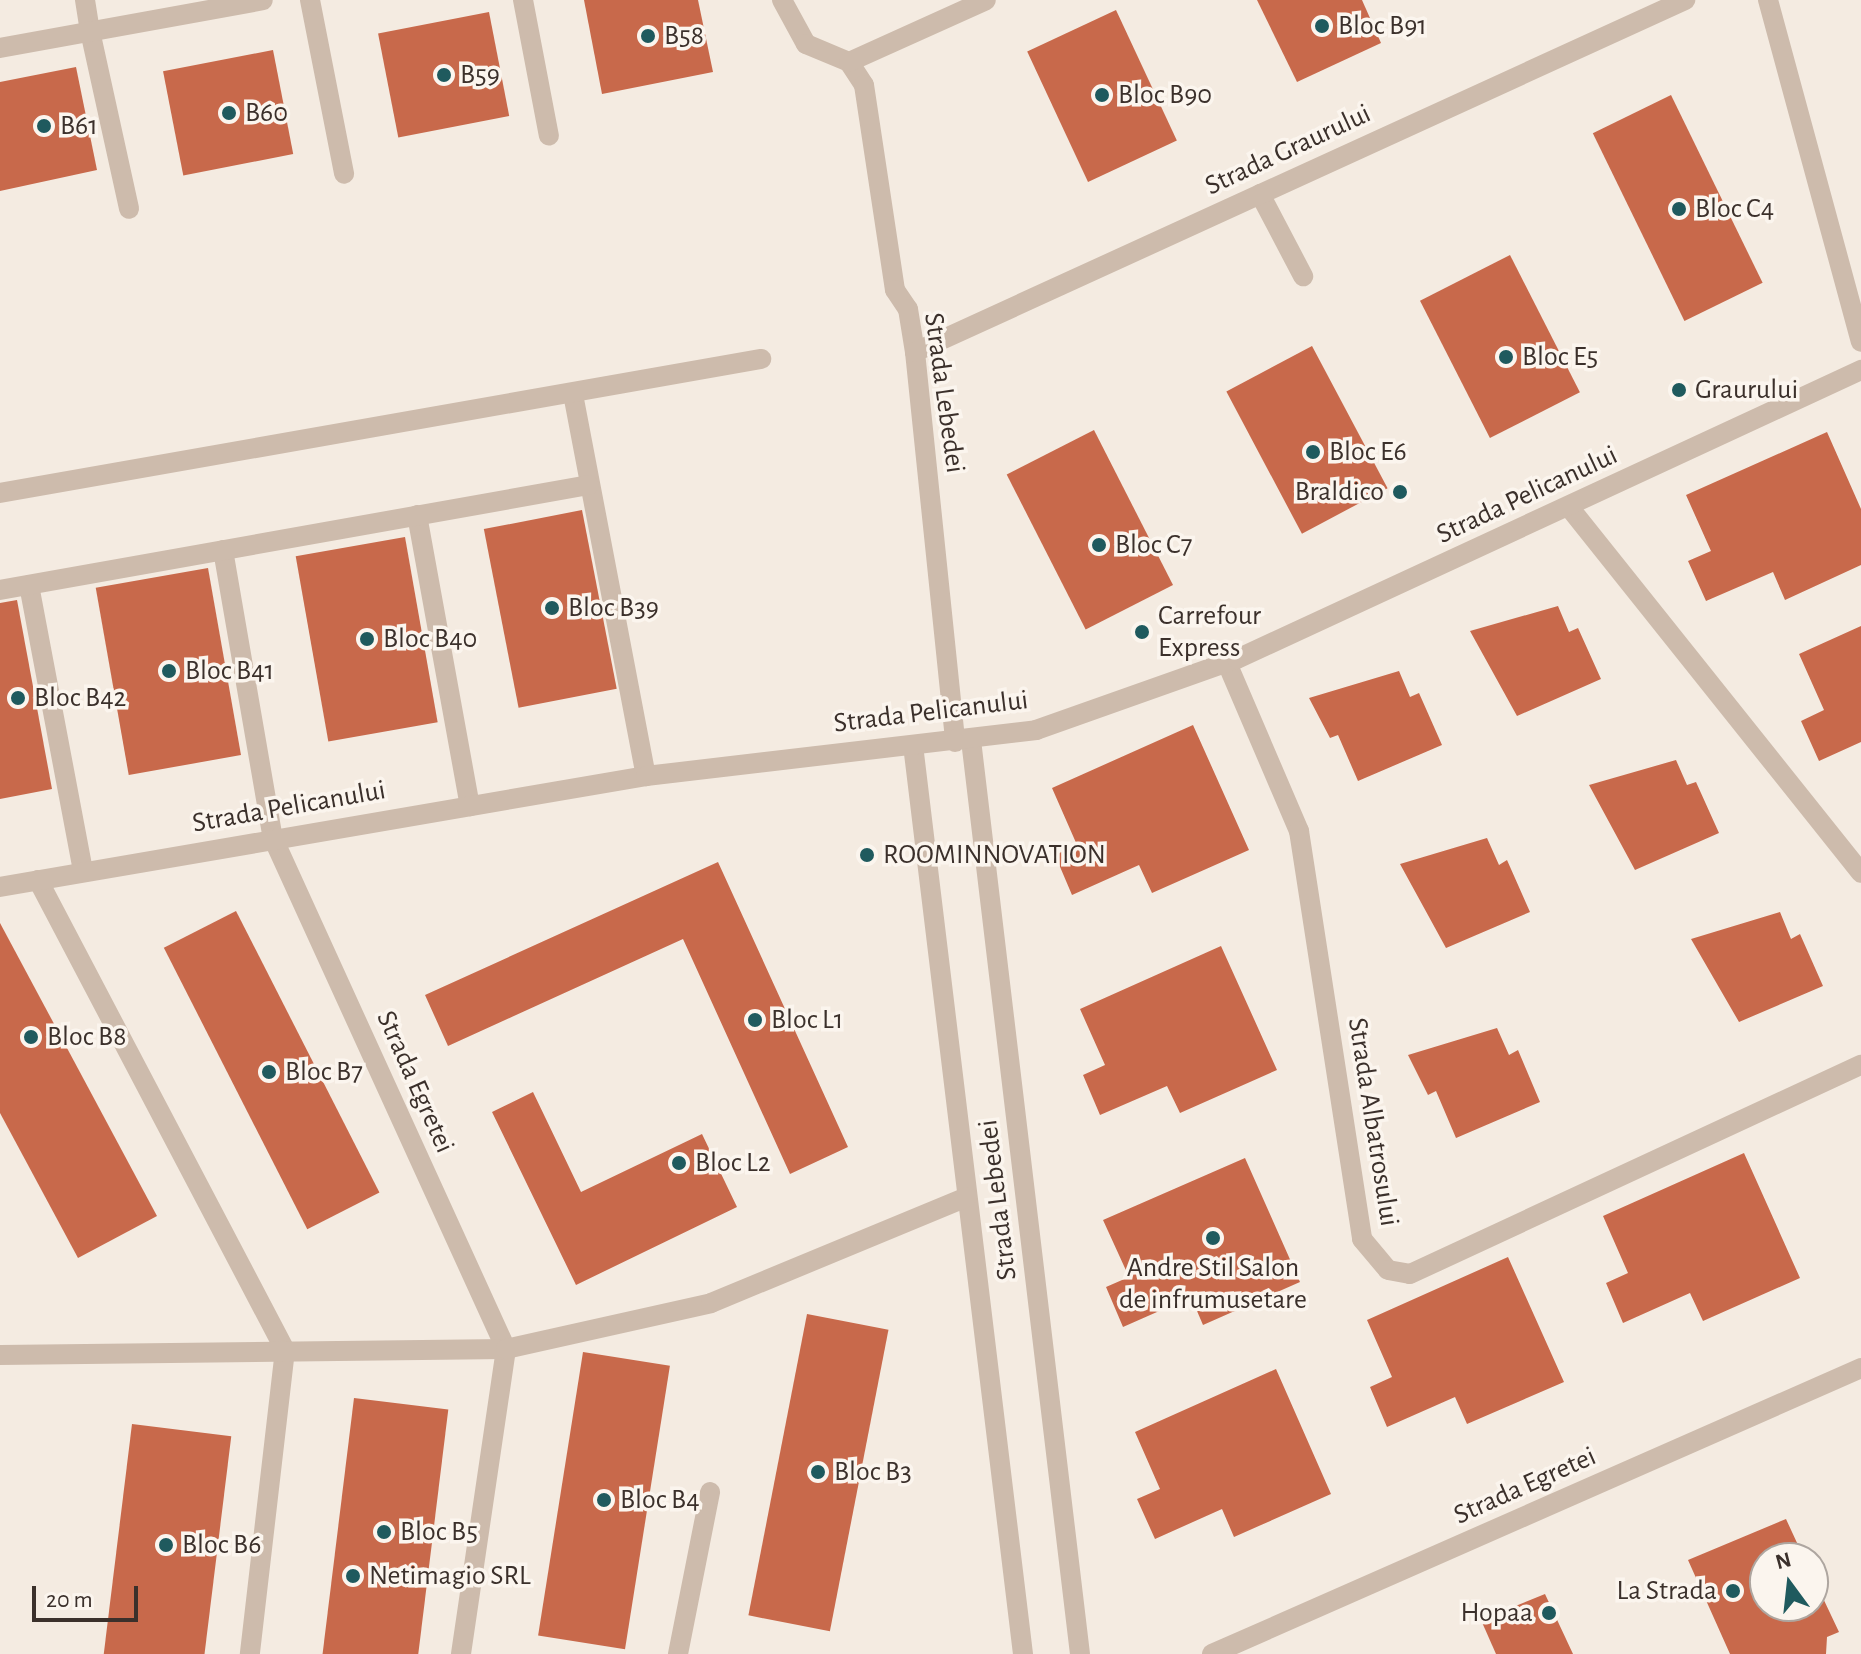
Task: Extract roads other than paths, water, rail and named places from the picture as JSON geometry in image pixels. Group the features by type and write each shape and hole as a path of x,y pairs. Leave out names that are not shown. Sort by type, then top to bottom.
{"street":[{"path":"85,0 129,209"},
{"path":"0,48 263,0"},
{"path":"310,0 344,174"},
{"path":"523,0 549,136"},
{"path":"782,0 806,44 849,62 974,2"},
{"name":"Strada Graurului","path":"915,352 1685,0"},
{"path":"1768,0 1861,342"},
{"name":"Strada Lebedei","path":"849,62 864,85 895,290 908,309 915,352 1080,1654"},
{"path":"1260,194 1303,276"},
{"path":"0,493 761,359"},
{"name":"Strada Pelicanului","path":"0,887 646,776 963,741 1084,716 1227,663 1861,370"},
{"path":"573,394 646,776"},
{"path":"0,590 589,485"},
{"path":"1569,507 1861,873"},
{"path":"417,515 470,806"},
{"name":"Strada Egretei","path":"223,550 273,838 506,1349"},
{"path":"29,585 83,872"},
{"name":"Strada Albatrosului","path":"1227,663 1299,831 1362,1239 1388,1270 1410,1274 1861,1065"},
{"name":"Strada Lebedei","path":"913,745 1023,1654"},
{"path":"38,880 285,1350 250,1654"},
{"path":"0,1355 506,1349 711,1303 967,1197"},
{"path":"461,1654 506,1349"},
{"name":"Strada Egretei","path":"1212,1654 1861,1368"},
{"path":"678,1654 710,1492"}],"place":[{"name":"Bloc B91","path":"1322,26"},
{"name":"B58","path":"648,36"},
{"name":"B59","path":"444,75"},
{"name":"Bloc B90","path":"1102,95"},
{"name":"B60","path":"229,113"},
{"name":"B61","path":"44,126"},
{"name":"Bloc C4","path":"1679,209"},
{"name":"Bloc E5","path":"1506,357"},
{"name":"Graurului","path":"1679,390"},
{"name":"Bloc E6","path":"1313,452"},
{"name":"Braldico","path":"1400,492"},
{"name":"Bloc C7","path":"1099,545"},
{"name":"Bloc B39","path":"552,608"},
{"name":"Carrefour Express","path":"1142,632"},
{"name":"Bloc B40","path":"367,639"},
{"name":"Bloc B41","path":"169,671"},
{"name":"Bloc B42","path":"18,698"},
{"name":"ROOMINNOVATION","path":"867,855"},
{"name":"Bloc L1","path":"755,1020"},
{"name":"Bloc B8","path":"31,1037"},
{"name":"Bloc B7","path":"269,1072"},
{"name":"Bloc L2","path":"679,1163"},
{"name":"Andre Stil Salon de infrumusetare","path":"1213,1238"},
{"name":"Bloc B3","path":"818,1472"},
{"name":"Bloc B4","path":"604,1500"},
{"name":"Bloc B5","path":"384,1532"},
{"name":"Bloc B6","path":"166,1545"},
{"name":"Netimagio SRL","path":"353,1576"},
{"name":"La Strada","path":"1733,1591"},
{"name":"Hopaa","path":"1549,1613"}]}
